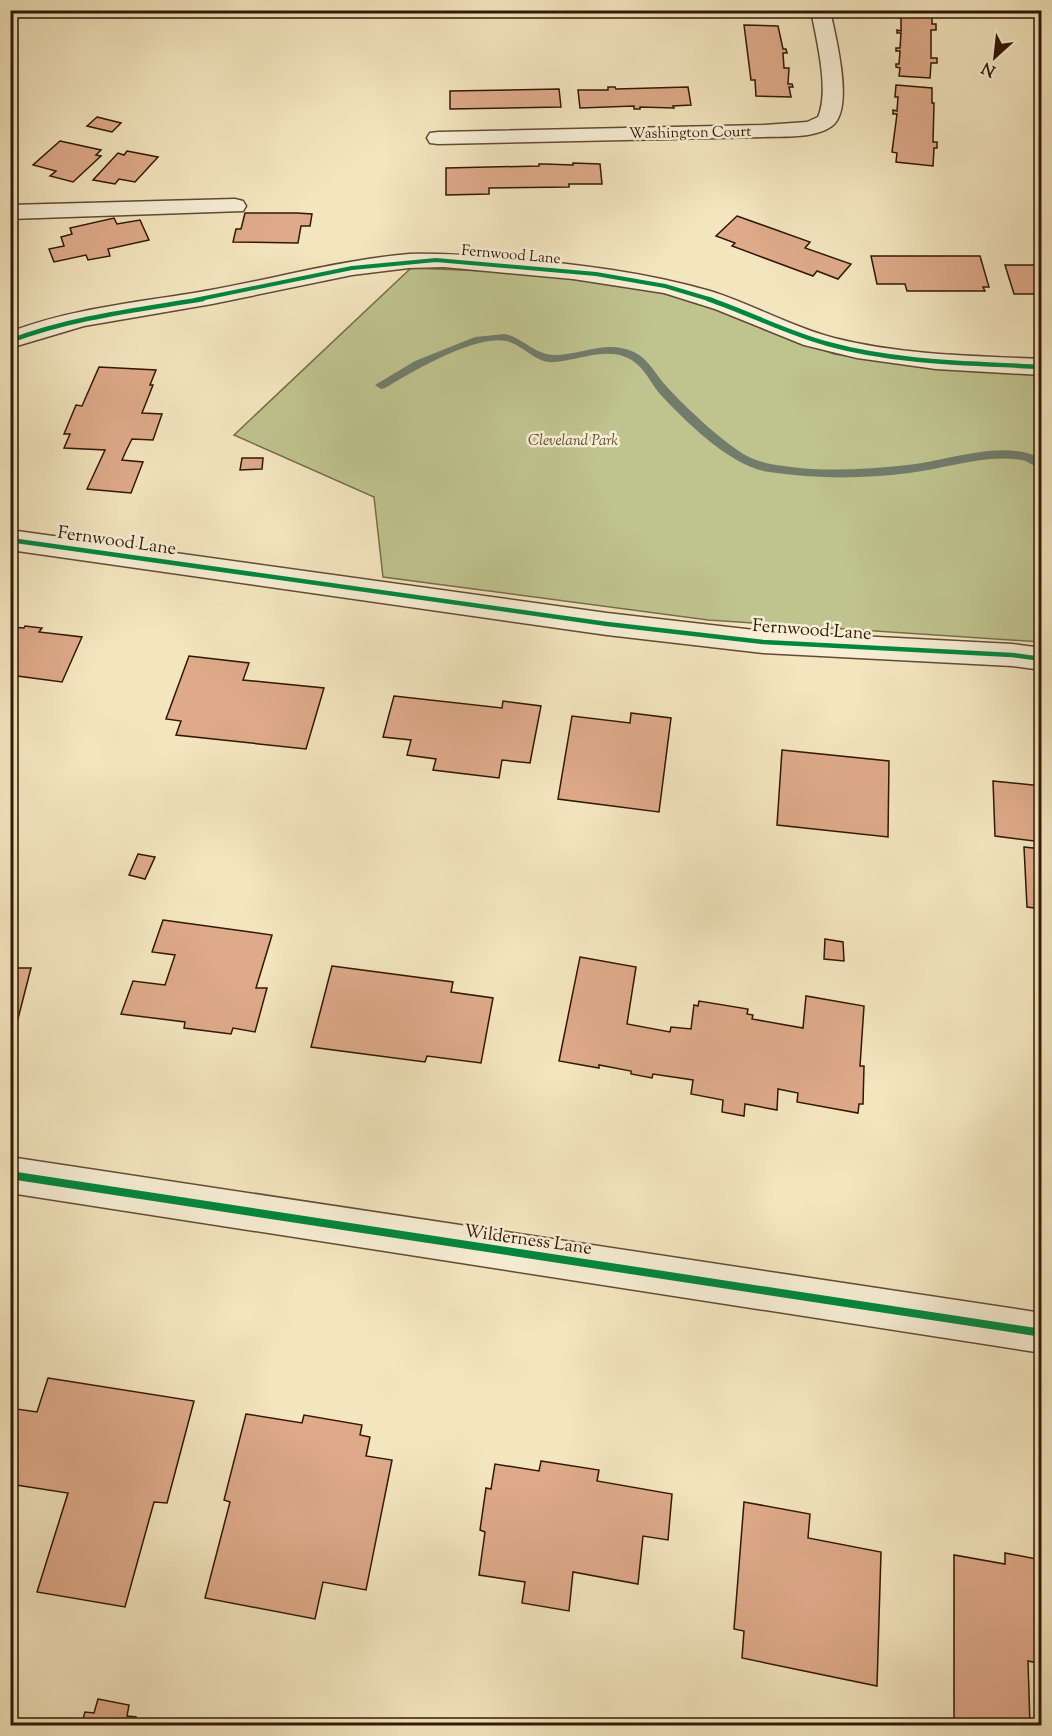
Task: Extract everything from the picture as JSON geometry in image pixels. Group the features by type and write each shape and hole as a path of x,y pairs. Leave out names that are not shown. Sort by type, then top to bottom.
{"street":[{"name":"Washington Court","path":"438,138 764,131 813,127 827,121 834,105 820,10"},
{"path":"10,212 235,206"},
{"name":"Fernwood Lane","path":"10,341 69,321 130,309 208,298 372,265 436,260 548,269 622,279 688,292 734,307 828,344 868,353 925,360 1041,368"},
{"name":"Fernwood Lane","path":"10,540 607,624 763,642 1012,655 1041,659"},
{"name":"Wilderness Lane","path":"10,1175 298,1222 673,1275 1041,1333"}],"path":[{"path":"1041,486 1039,489 1041,492"}],"green space":[{"name":"Cleveland Park","path":"411,268 538,273 670,291 834,354 911,365 1041,374 1041,642 708,620 383,577 374,497 234,435"}],"building":[{"path":"743,10 777,10 777,15 743,13"},
{"path":"902,10 932,11 932,24 936,24 936,30 931,30 931,58 937,58 937,63 931,63 930,78 899,76 900,68 896,67 896,64 899,64 900,51 896,51 896,48 900,48 901,33 897,33 897,30 901,31 901,18 899,18"},
{"path":"744,25 778,26 783,49 786,49 787,53 783,53 784,68 789,68 788,84 792,84 793,87 789,87 791,97 756,96 755,80 751,80"},
{"path":"896,85 932,88 933,142 937,142 937,148 934,148 933,166 896,162 897,153 892,152 897,114 893,114 893,110 897,111"},
{"path":"608,87 616,89 688,87 691,105 673,106 674,108 640,107 640,109 634,109 634,106 580,108 578,90 608,90"},
{"path":"559,89 561,107 450,109 450,91"},
{"path":"97,117 121,123 112,132 87,126"},
{"path":"60,141 101,150 96,155 101,156 73,182 50,176 56,171 33,165"},
{"path":"127,151 158,157 135,182 119,179 115,184 93,180 118,153 124,155"},
{"path":"573,163 600,164 602,184 569,184 569,187 489,188 489,194 446,195 446,168 539,166 539,164 573,165"},
{"path":"245,213 312,214 310,226 301,226 298,243 233,242 236,229 241,229"},
{"path":"737,216 810,242 805,248 851,264 838,279 817,271 813,276 732,246 735,243 716,236"},
{"path":"114,218 117,224 140,220 149,240 108,249 110,256 88,260 86,255 54,262 49,249 64,246 61,237 72,234 70,228"},
{"path":"871,256 980,256 989,287 983,287 985,291 907,291 905,284 877,284"},
{"path":"1005,265 1042,265 1042,294 1014,294"},
{"path":"99,367 156,370 142,413 162,414 153,440 132,439 122,460 143,462 131,493 87,489 105,450 64,448 70,434 64,434 76,405 82,406"},
{"path":"242,458 263,458 262,469 240,470"},
{"path":"25,626 42,628 39,632 82,637 62,682 10,675 10,627 24,628"},
{"path":"189,656 249,663 243,680 324,688 306,749 176,735 181,721 166,719"},
{"path":"394,696 502,708 503,701 541,706 530,763 502,760 499,778 433,770 436,759 407,755 411,740 383,737"},
{"path":"631,713 671,718 659,812 558,799 572,716 630,723"},
{"path":"782,750 889,761 888,837 777,825"},
{"path":"993,781 1042,786 1042,842 995,836"},
{"path":"1024,847 1042,849 1042,909 1027,907"},
{"path":"138,854 155,857 145,879 129,875"},
{"path":"163,920 272,935 256,988 267,988 255,1032 233,1028 231,1034 184,1028 185,1022 121,1014 133,981 165,985 175,955 152,952"},
{"path":"825,939 843,942 844,961 824,959"},
{"path":"580,957 636,967 627,1024 670,1032 671,1027 691,1029 694,1005 698,1006 699,1001 748,1009 747,1014 753,1015 752,1019 803,1028 806,996 864,1006 860,1066 864,1066 863,1104 859,1104 858,1113 797,1102 798,1093 778,1089 777,1110 745,1104 744,1116 722,1112 723,1100 691,1094 693,1080 653,1074 652,1078 599,1065 599,1068 559,1061"},
{"path":"332,966 453,982 451,992 493,998 481,1063 427,1056 425,1062 311,1047"},
{"path":"10,968 31,968 12,1042 10,1042"},
{"path":"48,1378 194,1401 167,1503 154,1502 125,1607 37,1592 68,1493 10,1484 10,1408 37,1412"},
{"path":"246,1414 302,1423 304,1415 362,1425 360,1435 370,1437 366,1456 392,1460 366,1590 323,1582 315,1619 205,1598 230,1502 224,1500"},
{"path":"541,1461 599,1470 597,1481 672,1494 668,1540 643,1536 638,1584 573,1572 569,1611 522,1603 525,1582 479,1575 485,1532 480,1530 486,1488 491,1489 495,1464 539,1471"},
{"path":"744,1502 810,1514 808,1538 881,1552 877,1686 742,1658 744,1631 734,1629"},
{"path":"1005,1553 1042,1560 1042,1664 1028,1661 1030,1726 954,1726 954,1555 1005,1564"},
{"path":"98,1699 129,1705 127,1716 136,1717 133,1726 81,1726 85,1712 94,1713"}],"waterway":[{"path":"381,385 419,363 479,339 505,337 514,340 535,354 553,359 611,349 629,354 642,362 663,390 705,430 744,460 765,468 805,473 872,473 912,469 1001,454 1027,456 1042,465"}],"cycle path":[{"path":"10,341 84,318 212,297 324,273 381,264 444,260 573,272 665,286 724,304 813,340 857,351 936,361 1042,367"},
{"path":"10,540 607,624 763,642 1012,655 1042,659"},
{"path":"10,1175 1042,1333"}]}
